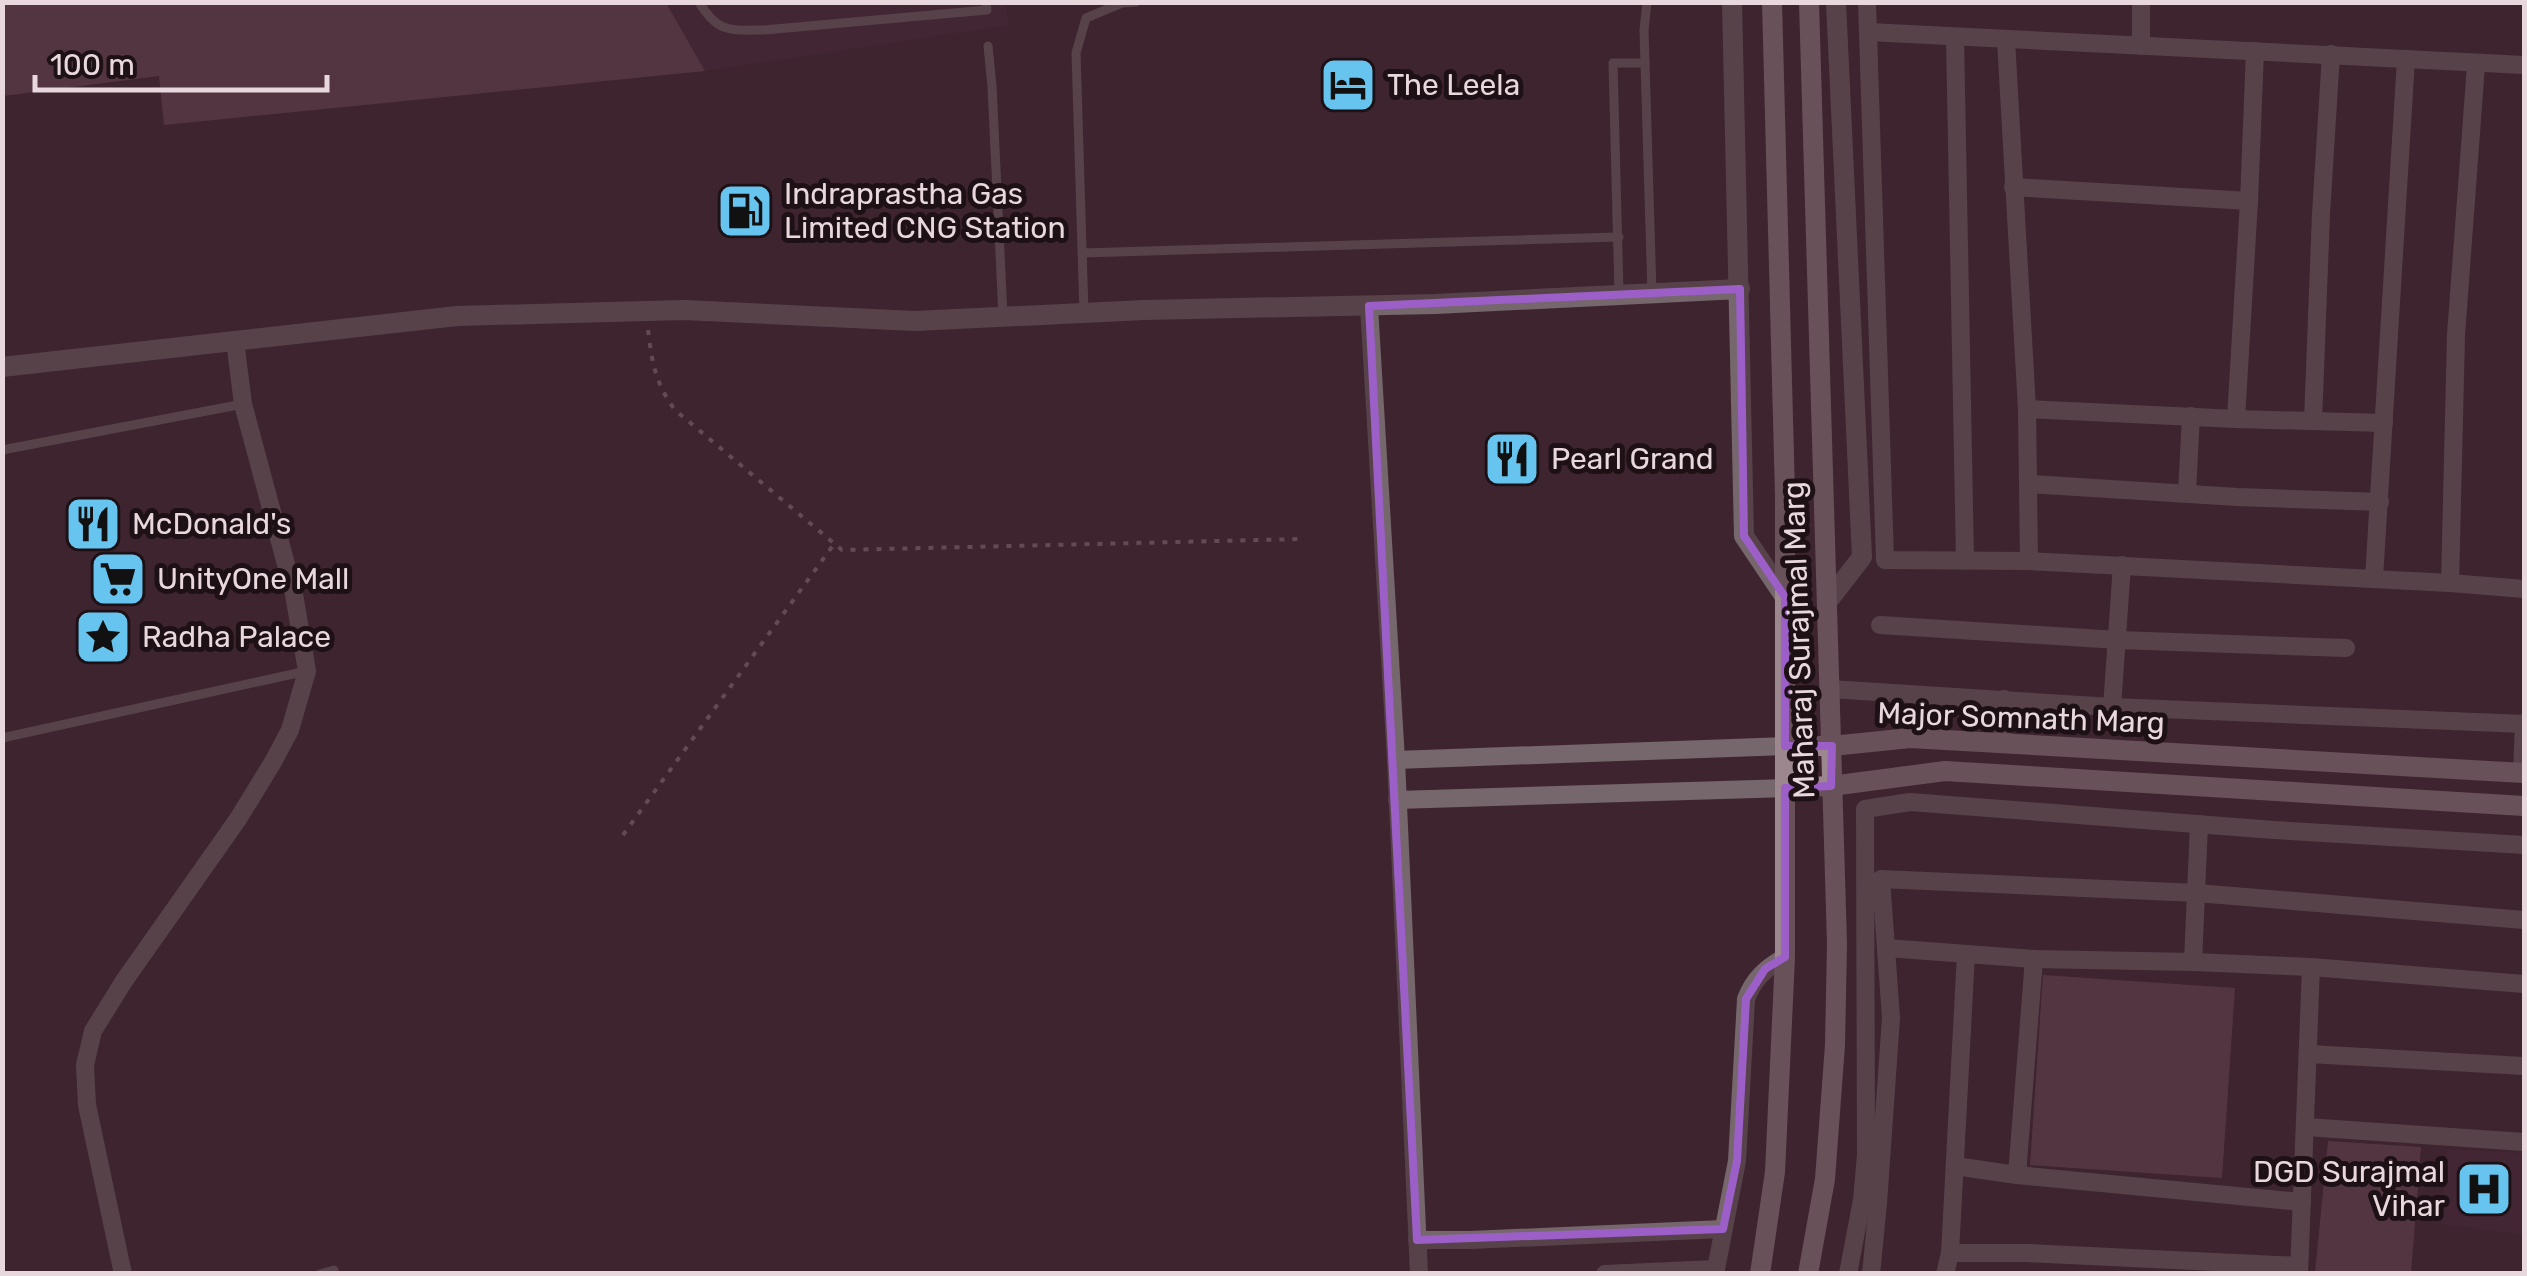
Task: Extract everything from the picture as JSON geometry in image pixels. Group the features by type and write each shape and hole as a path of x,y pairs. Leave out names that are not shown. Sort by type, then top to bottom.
{"main road":[{"name":"Maharaj Surajmal Marg","path":"1760,1274 1775,1172 1785,957 1785,495 1772,2"},
{"name":"Maharaj Surajmal Marg","path":"1808,1274 1824,1179 1835,1045 1837,944 1809,2"},
{"name":"Major Somnath Marg","path":"1785,746 1832,746 1910,738 2523,773"},
{"name":"Major Somnath Marg","path":"1785,788 1945,772 2524,806"}],"street":[{"name":"Maharaj Surajmal Marg","path":"1732,2 1744,536 1785,596"},
{"path":"1828,600 1862,557 1836,2"},
{"path":"1868,2 1885,560 2030,561 2524,589"},
{"path":"2141,2 2141,46"},
{"path":"1869,32 2524,66"},
{"path":"1955,37 1965,560"},
{"path":"2006,40 2028,410 2030,561"},
{"path":"2236,419 2255,51"},
{"path":"2313,422 2331,54"},
{"path":"2374,578 2406,59"},
{"path":"2450,583 2456,335 2476,64"},
{"path":"2013,186 2250,201"},
{"path":"2,366 457,316 684,310 914,320 1369,306 1740,289"},
{"path":"1369,306 1396,760 1419,1274"},
{"path":"123,1274 87,1105 85,1065 93,1031 273,762 290,730 308,671 294,594 243,404 235,341"},
{"path":"2028,410 2384,423"},
{"path":"2186,493 2191,416"},
{"path":"2030,484 2380,502"},
{"path":"2112,706 2122,566"},
{"path":"1880,625 2118,640 2346,648"},
{"path":"1830,689 2524,724 2523,773"},
{"path":"2004,699 2004,743"},
{"name":"Major Somnath Marg","path":"1396,760 1785,746"},
{"name":"Major Somnath Marg","path":"1397,800 1785,788"},
{"path":"1848,1274 1866,1155 1865,809 1910,802 2524,845"},
{"path":"2194,962 2199,824"},
{"path":"1871,1274 1891,1018 1881,879 2198,894 2524,920"},
{"path":"1887,948 2034,959 2311,968 2524,984"},
{"path":"1944,1274 1950,1253 1966,954"},
{"path":"1605,1274 1716,1271 1737,1162 1746,999 1765,969 1785,957"},
{"path":"2016,1175 2034,959"},
{"path":"1950,1253 2026,1253 2299,1270 2311,968"},
{"path":"2309,1054 2524,1066"},
{"path":"2306,1127 2524,1142"},
{"path":"1955,1166 2302,1202"},
{"path":"1417,1240 1723,1228"}],"lane":[{"path":"700,2 708,18 720,27 737,30 987,10 986,2"},
{"path":"1084,313 1076,52 1086,18 1122,3 1136,2"},
{"path":"1647,2 1644,30 1652,293"},
{"path":"988,46 1003,316"},
{"path":"1619,294 1614,63 1646,63"},
{"path":"1082,254 1619,237"},
{"path":"2,450 243,404"},
{"path":"2,738 308,671"},
{"path":"320,1274 334,1270"}],"path":[{"path":"645,310 661,391 675,410 842,550 1302,538"},
{"path":"623,835 834,544"}],"highlighted area":[{"path":"1740,289 1744,536 1785,597 1785,746 1832,746 1831,786 1785,788 1785,957 1765,969 1746,999 1737,1161 1723,1229 1417,1240 1369,306"}],"shaded area":[{"path":"2,3 666,3 705,71 164,125 159,76 3,96"},
{"path":"666,3 1005,3 1009,25 705,71"},
{"path":"2043,975 2235,988 2222,1178 2030,1165"},
{"path":"2328,1141 2421,1147 2411,1273 2315,1273"},
{"name":"DGD Surajmal Vihar","path":"2447,1149 2524,1153 2524,1235 2441,1224"}],"place":[{"name":"The Leela","path":"1348,85"},
{"name":"Indraprastha Gas Limited CNG Station","path":"745,211"},
{"name":"Pearl Grand","path":"1512,459"},
{"name":"McDonald's","path":"93,524"},
{"name":"UnityOne Mall","path":"118,579"},
{"name":"Radha Palace","path":"103,637"},
{"name":"DGD Surajmal Vihar","path":"2484,1189"}]}
